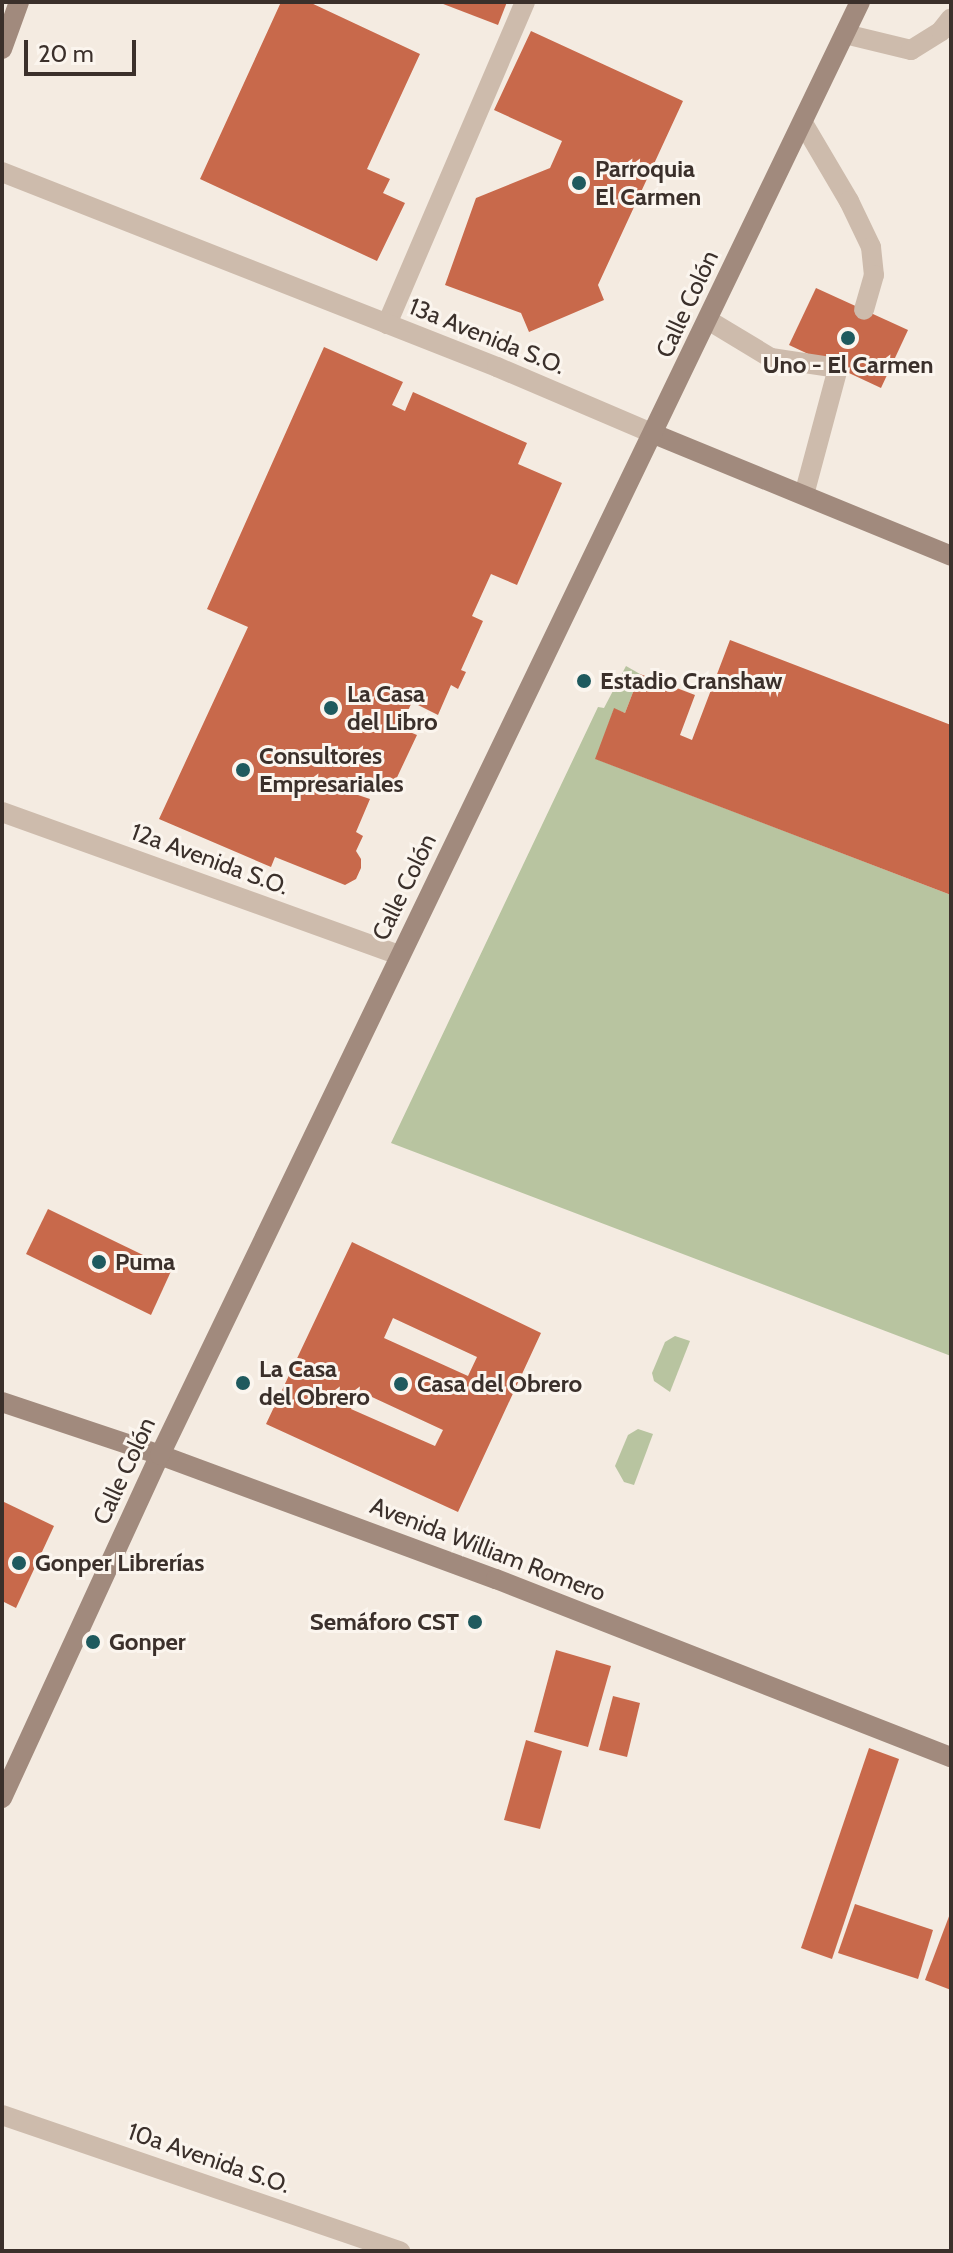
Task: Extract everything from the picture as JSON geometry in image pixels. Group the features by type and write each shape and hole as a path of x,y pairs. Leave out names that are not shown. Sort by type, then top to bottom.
{"main road":[{"path":"2,49 19,2"},
{"name":"Calle Colón","path":"2,1798 160,1455 860,2"},
{"name":"13a Avenida S.O.","path":"654,434 951,556"},
{"name":"Avenida William Romero","path":"2,1402 160,1455 496,1579 951,1757"}],"street":[{"path":"387,324 525,2"},
{"path":"845,34 911,50 941,31 951,18"},
{"path":"803,123 849,201 871,247 874,275 864,310"},
{"name":"13a Avenida S.O.","path":"2,172 387,324 654,434"},
{"path":"708,320 771,358 838,368 804,495"},
{"name":"12a Avenida S.O.","path":"2,812 400,955"},
{"name":"10a Avenida S.O.","path":"2,2115 400,2251"}],"green space":[{"path":"626,666 640,674 625,713 614,709 596,759 951,895 951,1356 391,1143 598,707 604,708"},
{"path":"675,1336 690,1341 670,1392 654,1381 652,1373 665,1342"},
{"path":"638,1429 653,1434 634,1485 624,1482 615,1466 628,1435"}],"building":[{"path":"281,2 309,2 420,54 367,169 390,179 383,193 405,203 377,261 200,179"},
{"path":"438,2 507,2 498,25"},
{"name":"Parroquia El Carmen","path":"531,31 683,101 598,285 604,300 529,332 521,313 445,285 476,198 550,168 562,141 494,110"},
{"name":"Uno - El Carmen","path":"816,288 908,330 881,388 789,345"},
{"path":"324,347 403,382 392,405 405,411 413,392 527,443 518,464 562,483 517,585 491,574 472,616 483,621 461,670 466,672 458,689 451,685 438,715 412,702 400,728 417,735 392,788 367,777 358,795 370,799 356,832 363,836 356,851 361,859 361,868 356,879 345,885 275,857 271,867 159,819 248,627 207,609"},
{"path":"730,640 951,725 951,895 595,759 614,708 625,713 640,674 695,695 680,735 692,740"},
{"name":"Puma","path":"48,1209 172,1269 151,1315 26,1254"},
{"name":"Casa del Obrero","path":"352,1242 541,1333 458,1512 266,1424","holes":["393,1318 477,1357 468,1376 384,1338","359,1391 443,1430 435,1446 351,1409"]},
{"name":"Gonper Librerías","path":"2,1501 54,1526 16,1608 2,1601"},
{"path":"556,1650 611,1666 588,1747 534,1732"},
{"path":"613,1696 640,1703 627,1757 599,1750"},
{"path":"526,1740 562,1751 540,1829 504,1820"},
{"path":"869,1748 899,1759 832,1959 801,1948"},
{"path":"855,1904 933,1930 918,1979 838,1953"},
{"path":"951,1911 951,1990 925,1980"}],"place":[{"name":"Parroquia El Carmen","path":"579,183"},
{"name":"Uno - El Carmen","path":"848,338"},
{"name":"Estadio Cranshaw","path":"584,681"},
{"name":"La Casa del Libro","path":"331,708"},
{"name":"Consultores Empresariales","path":"243,770"},
{"name":"Puma","path":"99,1262"},
{"name":"La Casa del Obrero","path":"243,1383"},
{"name":"Casa del Obrero","path":"401,1384"},
{"name":"Gonper Librerías","path":"19,1563"},
{"name":"Semáforo CST","path":"475,1622"},
{"name":"Gonper","path":"93,1642"}]}
